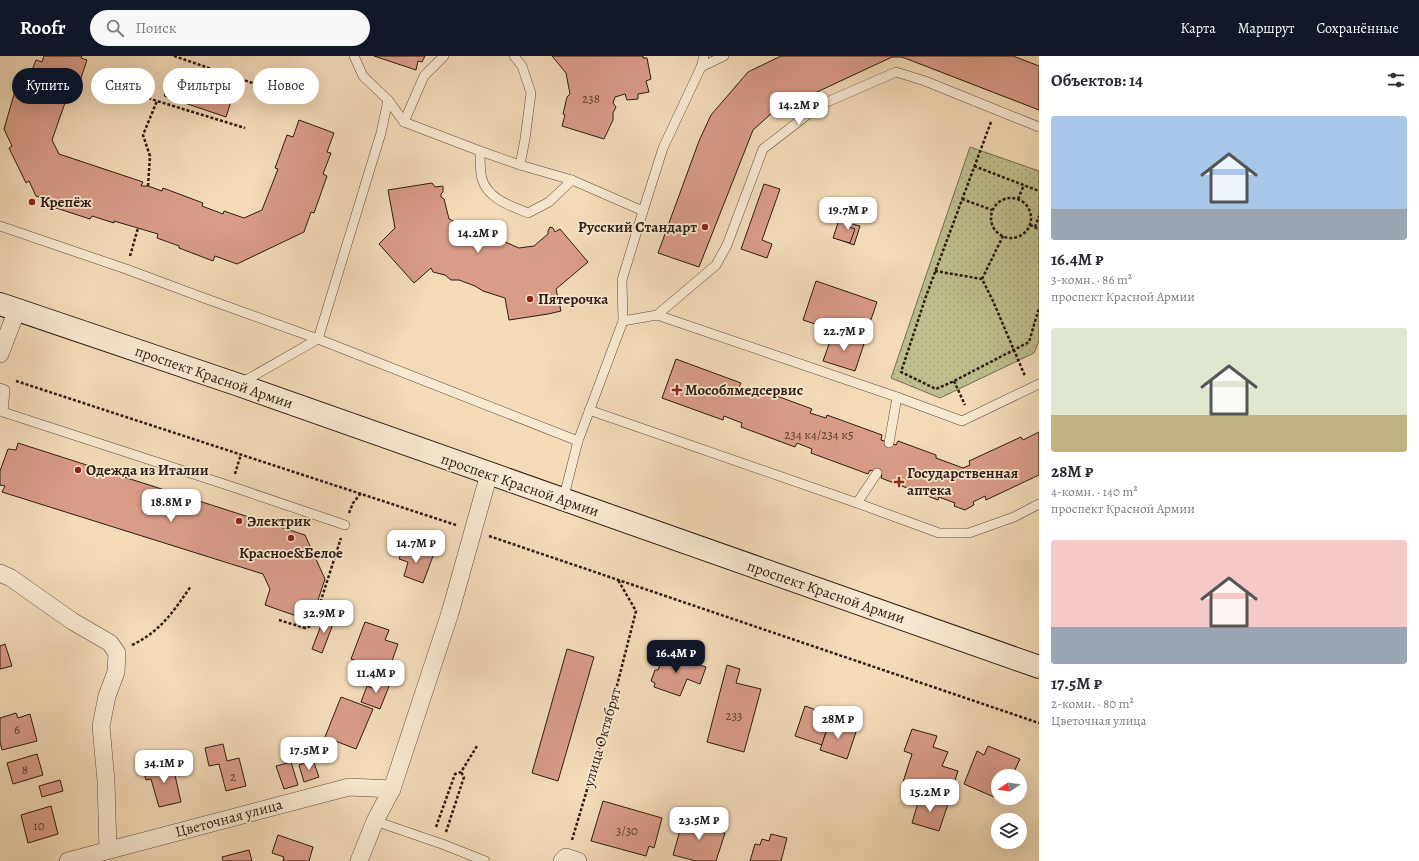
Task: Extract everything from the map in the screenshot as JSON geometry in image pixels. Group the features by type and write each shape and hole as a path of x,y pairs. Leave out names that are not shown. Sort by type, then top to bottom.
{"main road":[{"name":"проспект Красной Армии","path":"8,307 239,385 1039,667"}],"street":[{"path":"0,354 8,307"},
{"path":"359,861 375,821 392,789 450,613 472,530 489,474"},
{"path":"0,573 11,578 72,621 110,643 117,653 116,672 107,696 101,726 106,781 108,850"},
{"name":"Цветочная улица","path":"68,861 349,787 392,789"}],"lane":[{"path":"354,56 363,76 388,100 404,122 480,152 572,180 643,211"},
{"path":"404,122 424,76 444,56"},
{"path":"514,56 522,66 531,93 526,139 520,165"},
{"path":"563,500 578,442 623,321 622,280 663,148 701,67 704,56"},
{"path":"701,67 724,56"},
{"path":"623,321 657,314 716,265 727,245 763,149 820,105 896,72 925,81 1039,127"},
{"path":"239,385 318,338 382,133 388,100"},
{"path":"480,152 482,180 490,194 508,205 528,213 549,202 572,180"},
{"path":"0,226 126,269 211,301 318,338 578,442"},
{"path":"657,314 962,421 1035,387"},
{"path":"0,388 5,390 3,412 230,486 345,526"},
{"path":"889,443 897,397"},
{"path":"590,410 939,533 969,532 1014,517 1039,504"},
{"path":"856,503 877,473"},
{"path":"375,821 442,844 485,861"}],"path":[{"path":"174,56 253,83"},
{"path":"148,186 150,156 143,135 157,101 245,128"},
{"path":"996,109 935,271 901,372 936,388 954,381 1029,342 1039,308"},
{"path":"974,166 1039,191"},
{"path":"1018,199 1024,185"},
{"path":"1008,198 1018,199 1026,205 1031,214 1030,225 1025,233 1017,237 1008,238 999,234 993,228 990,219 992,210 998,202 1008,198"},
{"path":"962,199 992,210"},
{"path":"1035,227 1039,216"},
{"path":"1030,225 1039,229"},
{"path":"126,269 138,228"},
{"path":"1003,236 982,279 1014,351 1035,387"},
{"path":"935,271 982,279"},
{"path":"13,380 472,530 1039,723"},
{"path":"954,381 971,417"},
{"path":"230,486 241,454"},
{"path":"279,620 304,628 313,625 353,503 361,493"},
{"name":"улица Октябрят","path":"569,860 571,843 611,709 636,611 617,580"},
{"path":"117,653 140,642 162,625 172,615 191,586"},
{"path":"431,841 454,774 461,772 477,746"},
{"path":"442,844 464,777 461,772"}],"green space":[{"path":"970,147 1039,171 1039,341 1034,353 940,398 891,378"}],"building":[{"path":"44,56 82,56 81,58 87,60 83,72 83,68 33,68 36,60 42,62"},
{"path":"374,56 425,56 422,62 418,61 416,70"},
{"path":"552,56 643,56 643,58 647,58 651,79 646,81 649,92 638,94 638,99 627,100 625,94 615,97 613,103 616,107 613,113 613,120 604,139 562,126 567,97 570,94 566,73"},
{"path":"781,56 1013,56 1039,66 1039,110 902,57 892,57 772,113 753,130 699,267 658,253 699,141 711,115 748,72"},
{"path":"12,101 12,104 65,104 52,140 59,154 143,182 141,186 148,186 162,191 163,188 203,203 202,206 223,214 224,211 244,218 262,210 278,169 275,168 287,135 293,137 299,120 334,133 327,152 331,153 323,174 327,176 314,213 311,212 304,232 237,264 215,256 213,261 157,238 158,234 92,216 90,219 53,207 55,202 36,196 29,181 26,183 9,148 12,146 4,129"},
{"path":"188,104 230,104 226,117"},
{"path":"432,183 435,187 443,186 441,197 444,199 449,219 468,228 468,231 495,241 496,243 502,245 505,242 519,248 534,246 548,234 550,227 553,228 555,232 560,229 588,262 556,289 561,311 509,320 505,298 483,291 475,286 459,280 451,280 445,275 433,272 431,268 414,283 379,244 395,228 388,190"},
{"path":"764,184 780,189 762,240 772,244 767,258 741,249"},
{"path":"844,215 854,218 852,224 860,226 854,245 835,238"},
{"path":"840,217 850,220 848,227 855,229 850,243 833,238"},
{"path":"816,281 877,302 864,340 803,320"},
{"path":"833,333 864,344 855,371 823,361"},
{"path":"676,359 741,383 739,387 756,394 758,389 812,409 810,413 826,418 827,415 882,435 881,440 896,445 898,441 936,455 936,458 963,468 970,465 969,461 1021,437 1023,440 1039,432 1039,475 986,500 985,496 973,502 974,505 965,510 954,506 955,503 939,497 938,500 881,478 882,475 870,470 868,474 811,453 812,449 797,443 795,447 741,427 742,423 724,416 723,420 662,398"},
{"path":"18,443 305,535 325,579 311,621 265,605 270,589 263,574 2,492 5,486 0,485 0,471 8,449 16,450"},
{"path":"404,546 433,556 423,583 404,576 408,562 399,559"},
{"path":"325,615 335,619 322,653 312,649"},
{"path":"365,622 389,630 385,640 398,644 388,672 351,659"},
{"path":"5,644 12,666 0,669 0,646"},
{"path":"567,649 594,657 558,781 532,773"},
{"path":"664,654 706,667 700,684 687,679 680,696 654,687 655,683 651,681 655,670 658,670"},
{"path":"727,665 740,669 736,683 761,689 744,752 707,742"},
{"path":"379,677 391,681 380,709 361,702 367,686 375,689"},
{"path":"341,697 373,709 356,749 325,737"},
{"path":"805,706 831,715 822,745 795,736"},
{"path":"16,713 18,718 30,714 37,741 2,750 0,742 0,718"},
{"path":"830,720 857,729 847,759 820,750"},
{"path":"912,729 937,736 933,747 948,752 942,766 958,771 952,789 941,785 937,795 903,782 912,754 904,751"},
{"path":"223,744 227,761 239,758 246,786 226,791 219,764 209,766 205,748"},
{"path":"988,746 1020,759 1015,769 991,769 991,796 964,784 977,751 984,755"},
{"path":"37,754 43,775 13,784 7,763"},
{"path":"313,760 319,777 304,782 299,765"},
{"path":"172,762 181,802 159,807 151,779 146,780 143,769"},
{"path":"291,762 298,785 284,789 276,766"},
{"path":"60,780 63,791 42,797 39,786"},
{"path":"920,796 948,804 939,831 912,823"},
{"path":"603,801 662,818 654,848 649,846 646,856 591,841"},
{"path":"51,806 58,834 28,843 21,815"},
{"path":"704,816 717,820 714,830 725,833 716,861 696,861 673,855 683,820 700,825"},
{"path":"771,834 787,838 781,861 750,861 755,844 760,845 762,839 769,841"},
{"path":"278,835 313,847 309,861 283,861 284,857 272,853"},
{"path":"249,850 252,861 223,861 222,857"}],"place":[{"name":"Крепёж","path":"32,202"},
{"name":"Русский Стандарт","path":"705,227"},
{"name":"Пятерочка","path":"530,299"},
{"name":"Мособлмедсервис","path":"677,390"},
{"name":"Одежда из Италии","path":"78,470"},
{"name":"Государственная аптека","path":"899,482"},
{"name":"Электрик","path":"239,521"},
{"name":"Красное&Белое","path":"291,538"}]}
